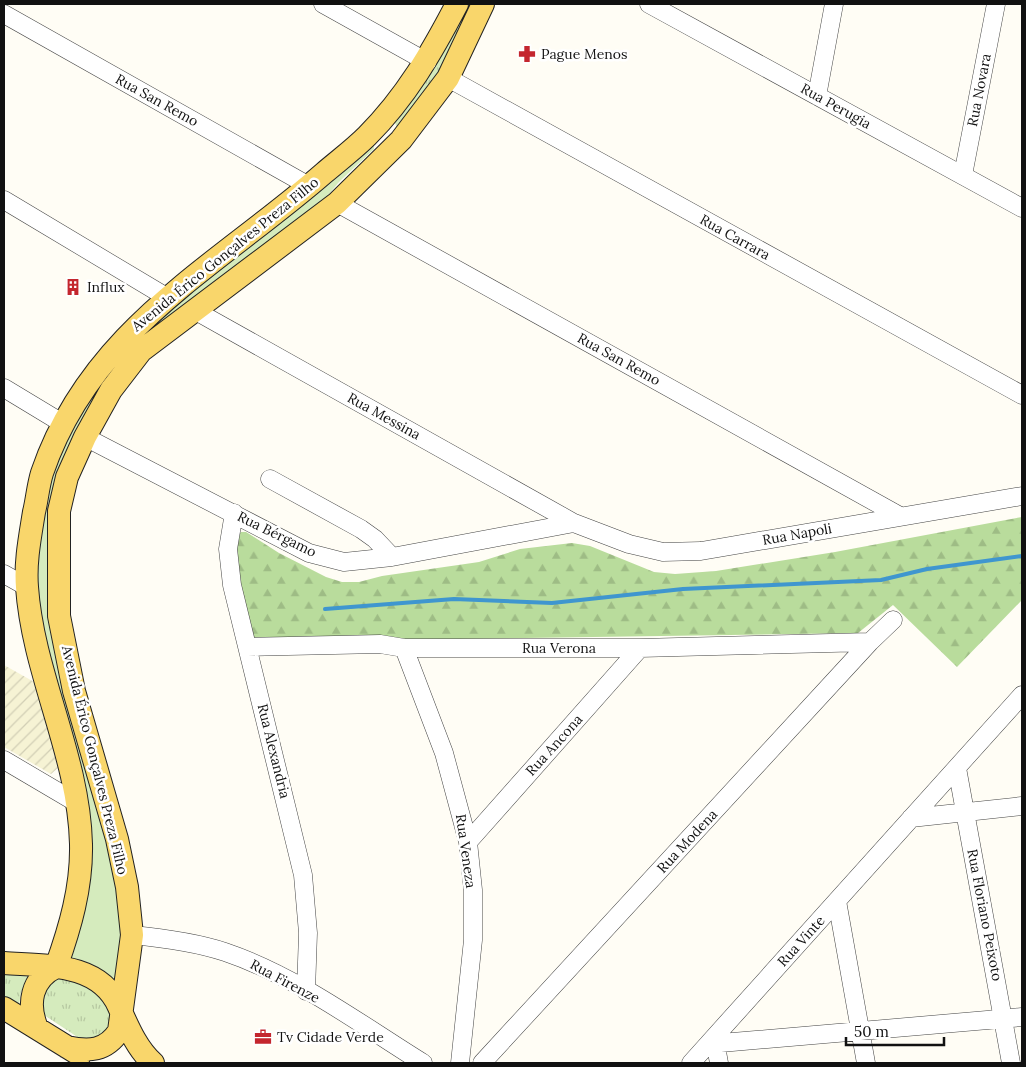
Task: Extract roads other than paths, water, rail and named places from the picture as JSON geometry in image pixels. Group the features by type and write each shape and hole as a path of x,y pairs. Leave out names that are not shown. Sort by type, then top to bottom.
{"main road":[{"name":"Avenida Érico Gonçalves Preza Filho","path":"56,967 60,949 69,930 80,871 81,844 77,803 38,651 27,587 30,537 41,476 62,423 96,370 130,332 168,298 309,186 366,138 389,112 427,62 457,4"},
{"name":"Avenida Érico Gonçalves Preza Filho","path":"121,1013 132,935 127,887 117,839 74,691 59,616 59,511 67,477 85,436 111,390 141,351 337,203 402,138 448,78 483,4"},
{"path":"389,112 389,131 395,138 402,138"},
{"path":"366,138 377,143 380,161"},
{"path":"4,963 77,970 102,983 111,992 134,1040 146,1057 153,1063"},
{"path":"37,1028 31,995 43,975 56,967"},
{"path":"4,1008 94,1063"},
{"path":"67,1047 89,1051 105,1046 119,1031 121,1013"}],"street":[{"path":"323,4 427,62"},
{"name":"Rua Perugia","path":"649,4 667,8 817,96 1022,208"},
{"path":"817,96 834,4"},
{"name":"Rua Novara","path":"963,175 996,4"},
{"name":"Rua San Remo","path":"4,14 309,186"},
{"name":"Rua Carrara","path":"448,78 1022,395"},
{"path":"4,200 168,298"},
{"name":"Rua San Remo","path":"337,203 900,516"},
{"name":"Rua Messina","path":"194,310 574,523"},
{"path":"4,388 62,423"},
{"name":"Rua Bérgamo","path":"85,436 309,553 344,562 392,557 574,523"},
{"path":"270,479 361,529 375,539 392,557"},
{"name":"Rua Napoli","path":"574,523 628,544 663,552 702,551 1022,496"},
{"name":"Rua Alexandria","path":"234,513 228,549 232,585 303,875 308,933 306,991"},
{"path":"4,574 27,587"},
{"name":"Rua Modena","path":"482,1063 870,642 893,620"},
{"name":"Rua Verona","path":"248,647 380,644 404,648 640,648 870,642"},
{"name":"Rua Veneza","path":"404,648 444,753 468,842 472,890 473,940 460,1063"},
{"name":"Rua Ancona","path":"468,842 640,648"},
{"name":"Rua Vinte","path":"691,1063 1022,695"},
{"path":"4,760 77,803"},
{"name":"Rua Floriano Peixoto","path":"957,768 1011,1063"},
{"path":"911,818 1022,806"},
{"path":"837,901 866,1063"},
{"name":"Rua Firenze","path":"132,935 180,941 224,952 255,964 306,991 424,1063"},
{"path":"709,1044 1022,1017"},
{"path":"709,1044 717,1052 719,1063"}],"waterway":[{"path":"325,609 454,599 552,603 683,589 881,580 927,569 1022,556"}],"place":[{"name":"Pague Menos","path":"527,54"},
{"name":"Influx","path":"73,287"},
{"name":"Tv Cidade Verde","path":"263,1037"}]}
